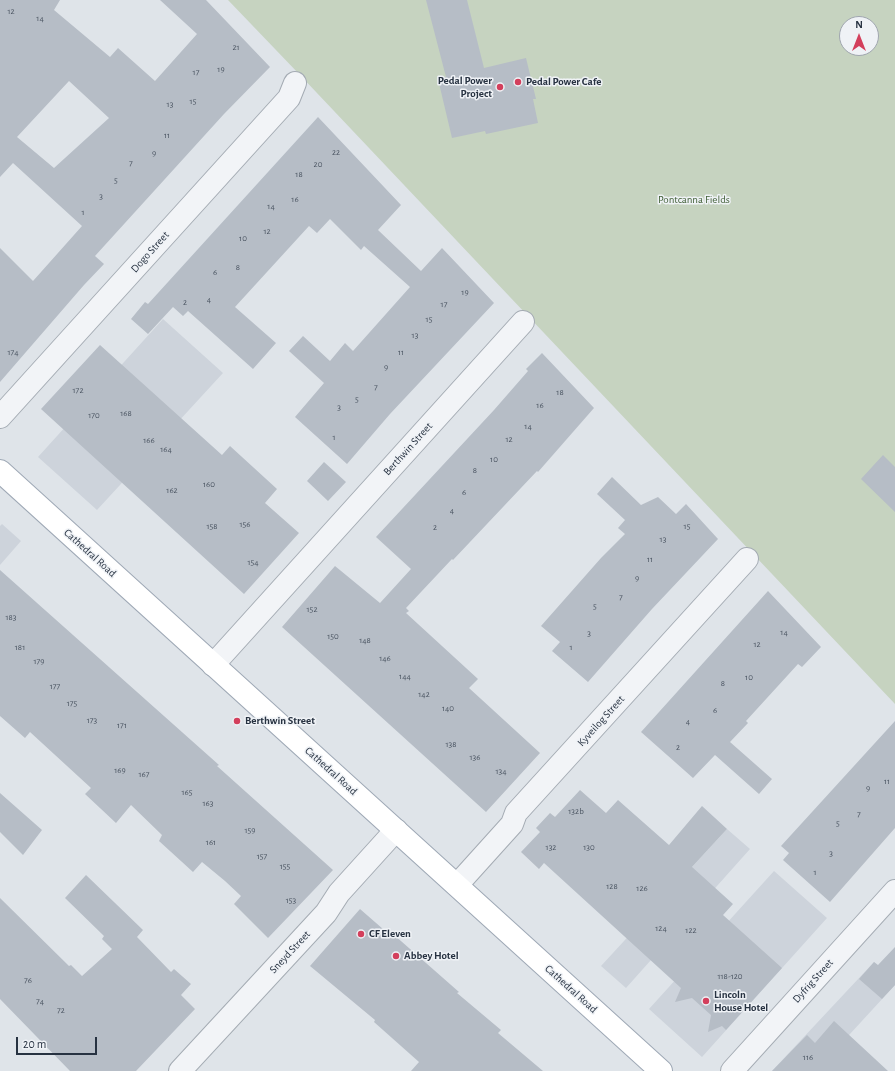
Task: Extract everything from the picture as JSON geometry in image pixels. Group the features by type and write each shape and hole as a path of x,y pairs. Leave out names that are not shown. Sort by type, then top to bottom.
{"main road":[{"name":"Cathedral Road","path":"0,471 661,1071"}],"street":[{"name":"Dogo Street","path":"0,417 289,98 295,83"},
{"name":"Berthwin Street","path":"213,665 523,322"},
{"name":"Kyveilog Street","path":"457,885 512,824 516,814 747,559"},
{"name":"Sneyd Street","path":"180,1071 326,913 339,893 396,830"},
{"name":"Dyfrig Street","path":"732,1071 895,891"}],"shaded area":[{"path":"163,319 223,373 97,510 38,457"},
{"path":"2,524 21,541 0,565 0,526"},
{"path":"727,829 750,849 626,988 601,966"},
{"path":"774,871 827,918 702,1057 649,1009"},
{"path":"874,962 895,981 895,985 816,1071 772,1071"}],"green space":[{"name":"Pontcanna Fields","path":"228,0 895,0 895,704 299,74"}],"building":[{"path":"0,0 60,0 54,10 110,57 118,48 155,81 197,34 160,0 206,0 270,67 224,114 95,256 104,264 0,382 0,248 33,281 82,226 13,163 0,177","holes":["69,81 109,118 54,168 17,137"]},
{"path":"426,0 467,0 484,68 526,58 536,99 533,99 538,123 486,134 485,131 452,138 438,79 446,77"},
{"path":"318,117 401,205 378,230 421,271 442,248 494,303 390,414 347,464 295,417 324,383 289,351 303,336 330,361 345,343 353,351 410,287 364,246 361,250 330,219 317,233 309,226 235,307 276,343 253,369 188,311 183,316 173,307 148,334 131,319 145,302 148,304"},
{"path":"100,345 222,455 230,446 277,489 265,503 299,533 244,594 41,409"},
{"path":"542,353 594,408 538,472 537,471 406,608 409,611 406,613 478,679 469,688 540,753 486,812 282,627 335,566 380,603 411,569 376,537 494,410 528,371 526,369"},
{"path":"883,455 895,467 895,512 861,479"},
{"path":"324,462 346,482 328,501 307,481"},
{"path":"612,477 641,505 658,497 676,514 686,504 718,539 652,609 588,682 552,651 560,642 541,626 601,558 625,534 618,528 625,520 597,494"},
{"path":"0,570 219,765 217,766 333,870 268,938 234,904 241,896 225,881 202,862 193,872 159,841 162,835 131,805 116,823 85,794 91,788 30,732 25,738 0,716"},
{"path":"768,591 821,647 802,667 798,664 746,721 748,723 730,742 772,779 759,794 715,755 693,778 641,732"},
{"path":"895,721 895,828 830,902 783,860 789,853 781,846"},
{"path":"580,790 606,813 618,800 669,845 702,806 727,829 692,867 733,904 723,915 782,968 726,1030 722,1026 708,1032 711,1015 692,998 675,1002 681,988 544,863 539,869 521,852 540,832 536,828 550,813 555,817"},
{"path":"0,793 42,830 23,855 0,832"},
{"path":"86,875 143,930 137,937 171,972 174,969 191,984 181,995 195,1009 136,1071 70,1071 0,999 0,898 69,966 71,965 82,976 112,949 102,939 104,936 65,898"},
{"path":"360,909 391,936 393,934 459,992 457,993 501,1030 498,1033 543,1071 411,1071 419,1062 374,1022 375,1020 310,966"},
{"path":"895,947 895,985 882,999 859,979 874,962 878,965"},
{"path":"834,1021 888,1071 772,1071 807,1035 815,1043"}],"place":[{"name":"Pedal Power Cafe","path":"518,82"},
{"name":"Pedal Power Project","path":"500,87"},
{"name":"Berthwin Street","path":"237,721"},
{"name":"CF Eleven","path":"361,934"},
{"name":"Abbey Hotel","path":"396,956"},
{"name":"Lincoln House Hotel","path":"706,1001"}]}
